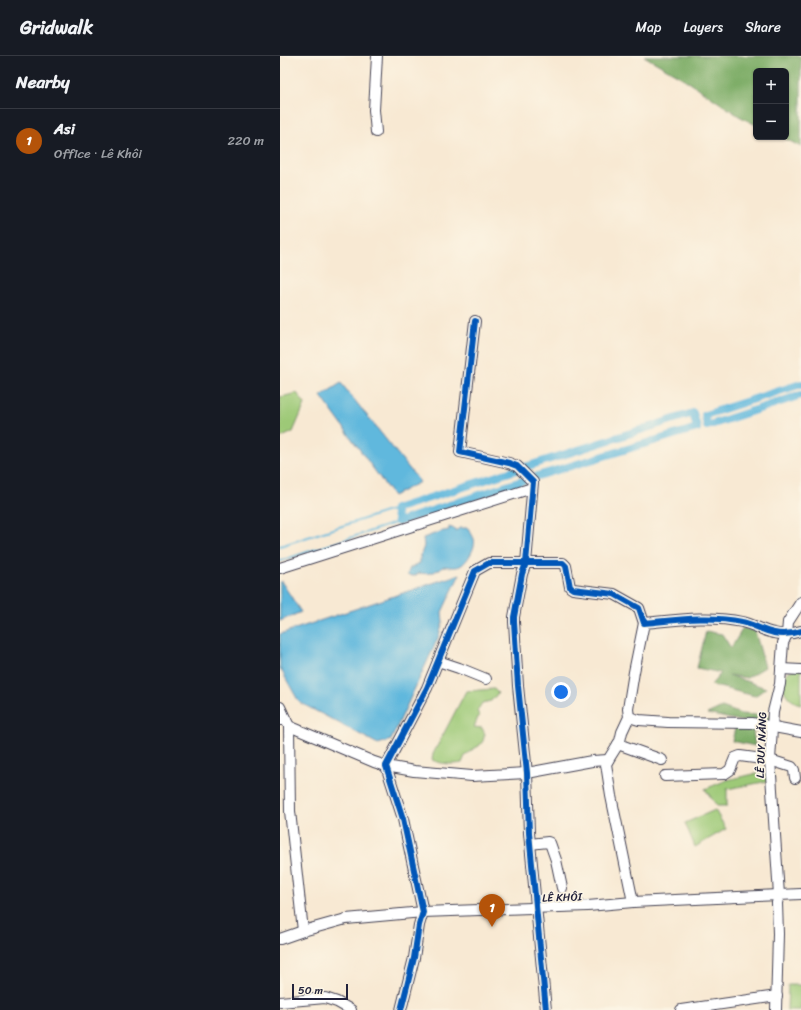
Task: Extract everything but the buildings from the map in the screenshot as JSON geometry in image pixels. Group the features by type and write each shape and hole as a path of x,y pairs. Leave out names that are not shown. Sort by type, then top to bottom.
{"street":[{"path":"376,132 374,110 377,56"},
{"path":"475,321 460,452 509,463 519,467 532,485 526,563 522,574 514,622 518,686 527,773 530,844 546,1010"},
{"path":"280,568 532,485"},
{"path":"401,1010 414,958 419,925 423,912 404,820 386,766 426,688 475,571 490,563 563,563 566,566 570,587 573,589 614,594 638,608 644,623 628,709 629,717 622,732 620,741 606,764 611,796 633,902"},
{"name":"LÊ DUY NĂNG","path":"776,1010 777,903 779,895 770,760 772,727 773,712 780,684 783,643 787,634 788,622 801,602"},
{"path":"644,623 710,618 742,622 773,633 787,634 801,631"},
{"path":"438,661 486,679"},
{"path":"781,669 801,670"},
{"path":"280,707 285,722 290,812 303,931"},
{"path":"629,717 639,720 668,722 752,723 801,732"},
{"path":"285,722 374,762 386,766 414,771 472,776 527,773 592,760 608,760"},
{"path":"618,744 662,760"},
{"path":"665,776 724,774 730,770 735,758 740,756 770,760 792,767 795,778"},
{"path":"530,844 550,843 556,860 562,888"},
{"name":"LÊ KHÔI","path":"280,939 346,919 423,912 588,906 633,902 801,894"},
{"path":"681,1010 699,1009 777,996"},
{"path":"280,1002 326,998 351,1010"}],"green space":[{"path":"644,56 801,56 801,147 788,140 789,140 789,68 753,68 753,123 739,116 684,79"},
{"path":"297,393 305,404 293,432 280,438 280,396"},
{"path":"743,628 755,631 765,667 747,678 729,675 766,688 755,696 711,685 721,673 697,668 706,631 722,634 731,648"},
{"path":"801,665 801,704 791,700 785,692 783,682 787,673"},
{"path":"494,689 498,693 491,701 482,703 477,711 479,715 474,727 482,728 485,734 483,741 479,746 465,756 462,763 447,764 432,760 433,754 466,691"},
{"path":"722,707 741,714 771,716 771,726 752,723 755,746 732,741 736,724 751,723 707,714"},
{"path":"772,770 774,780 727,789 727,806 717,806 705,789 727,780"},
{"path":"715,810 726,829 695,847 685,823"},
{"path":"788,985 801,985 801,1010 787,1010"}],"water":[{"path":"341,383 420,482 393,496 321,396"},
{"path":"449,527 455,529 455,531 460,528 468,528 473,536 475,542 474,546 466,562 458,567 444,566 429,573 419,573 414,576 407,575 410,568 420,563 420,557 424,546 423,538 449,530"},
{"path":"460,574 442,612 443,622 438,638 391,740 378,744 299,702 280,668 280,634"},
{"path":"280,581 301,612 280,621"}],"waterway":[{"path":"801,384 705,415 707,426 801,395"},
{"path":"693,413 697,428 534,477 398,522 395,509 693,413"},
{"path":"280,546 395,509"},
{"path":"280,561 398,522"}],"cycle path":[{"path":"475,321 460,452 517,466 533,482 526,563 522,574 514,622 518,686 527,773 529,833 546,1010"},
{"path":"401,1010 414,958 419,925 423,912 403,819 386,766 427,688 475,571 489,563 563,563 566,566 570,587 573,589 614,594 639,608 644,623 705,618 746,623 777,634 788,634 801,631"}],"place":[{"name":"Asi","path":"492,927"}]}
